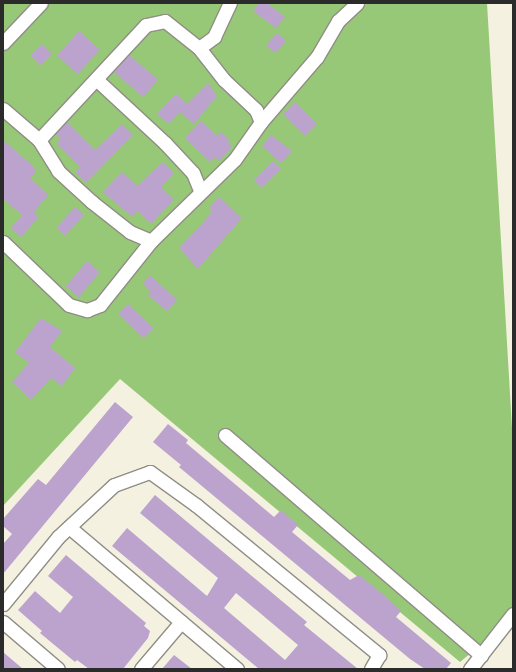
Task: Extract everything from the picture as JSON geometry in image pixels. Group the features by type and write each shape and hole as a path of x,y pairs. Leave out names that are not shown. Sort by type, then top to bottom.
{"street":[{"path":"3,43 41,3"},
{"path":"199,48 214,37 230,3"},
{"path":"3,242 69,305 87,310 100,305 150,241 200,190 235,159 262,122 317,58 338,21 357,3"},
{"path":"39,140 97,80 138,32 156,21 165,21 199,48 224,80 256,110 262,122"},
{"path":"97,80 165,144 193,174 200,190"},
{"path":"3,109 39,140 64,176 130,232 150,241"},
{"path":"225,435 481,655"},
{"path":"3,604 69,527 114,485 150,472 196,505 379,655 371,669"},
{"path":"69,527 236,669"},
{"path":"470,669 513,614"},
{"path":"3,622 58,669"},
{"path":"141,669 181,622"}],"green space":[{"path":"3,3 487,3 513,445 513,618 460,662 120,379 3,506"}],"building":[{"path":"259,3 267,3 285,17 276,28 253,11"},
{"path":"79,31 100,50 78,74 57,56"},
{"path":"277,33 286,41 275,53 266,45"},
{"path":"42,44 52,54 41,65 31,55"},
{"path":"129,55 158,79 143,97 114,73"},
{"path":"208,83 217,96 194,124 180,112 169,124 157,114 176,94 187,104"},
{"path":"295,102 317,124 305,136 283,114"},
{"path":"201,121 217,136 221,132 230,141 228,143 232,147 219,161 215,157 210,162 185,138"},
{"path":"67,122 95,150 122,124 133,135 86,183 75,172 80,167 57,144 60,138 56,134"},
{"path":"271,135 292,151 281,163 262,146"},
{"path":"3,140 32,165 36,172 30,178 48,195 34,212 39,217 21,237 11,228 22,215 3,199"},
{"path":"273,161 281,169 262,188 254,180"},
{"path":"163,162 174,173 161,187 174,200 151,224 137,211 132,217 103,192 122,172 137,186"},
{"path":"219,197 242,218 198,269 179,248 202,224 212,211 209,208"},
{"path":"75,207 84,215 65,236 56,228"},
{"path":"87,261 100,272 79,297 66,286"},
{"path":"150,275 177,300 167,311 148,295 151,292 143,283"},
{"path":"128,304 153,328 143,338 118,314"},
{"path":"41,318 62,331 50,347 75,368 62,386 51,378 31,400 12,382 29,363 15,352"},
{"path":"115,402 133,417 3,574 3,544 12,534 3,526 3,519 38,479 46,485"},
{"path":"168,424 188,440 186,443 274,517 281,510 298,525 292,532 350,580 359,575 385,596 401,611 396,617 451,663 446,669 425,669 410,659 179,467 181,465 153,442"},
{"path":"155,495 307,622 304,625 358,669 259,669 112,546 127,528 207,596 218,578 140,513","holes":["236,593 298,645 285,660 224,608"]},
{"path":"66,555 146,623 144,626 150,631 148,638 123,669 89,669 77,660 75,662 40,633 42,631 18,610 35,591 60,613 73,597 48,576"},
{"path":"3,652 23,669 3,669"},
{"path":"174,655 192,669 162,669"}]}
